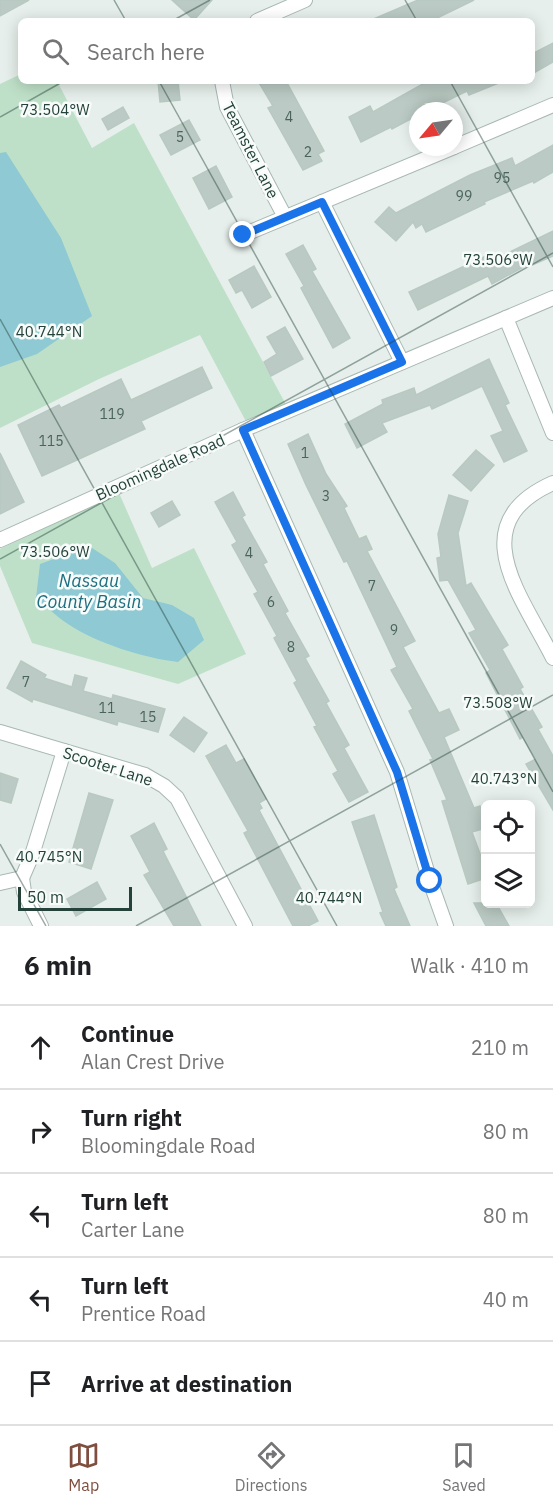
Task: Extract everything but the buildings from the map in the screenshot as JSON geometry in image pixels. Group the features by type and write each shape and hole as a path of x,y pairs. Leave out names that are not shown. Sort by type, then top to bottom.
{"street":[{"path":"264,18 305,0"},
{"name":"Teamster Lane","path":"223,84 227,107 285,217"},
{"path":"463,143 553,105"},
{"path":"243,235 432,156"},
{"path":"322,202 402,362"},
{"name":"Bloomingdale Road","path":"0,540 243,430 553,298"},
{"path":"506,318 553,433"},
{"path":"243,430 397,772 446,926"},
{"path":"553,483 529,494 512,513 503,538 507,568 553,658"},
{"name":"Scooter Lane","path":"0,732 145,776 164,786 177,798 245,926"},
{"path":"41,926 24,892 22,878 64,751"},
{"path":"0,883 22,878"}],"green space":[{"path":"18,75 18,84 59,84 92,148 134,123 290,412 250,429 200,335 99,379 0,428 0,84"},
{"path":"119,493 152,568 194,548 246,654 178,684 32,643 0,566 0,549"}],"water":[{"path":"6,152 61,238 92,316 37,354 0,367 0,153"},
{"name":"Nassau County Basin","path":"89,546 115,563 143,598 172,605 194,618 204,640 178,662 165,660 106,643 79,631 56,615 36,598 40,564"}],"route":[{"path":"243,235 322,202 402,362 243,430 397,772 430,881"}]}
